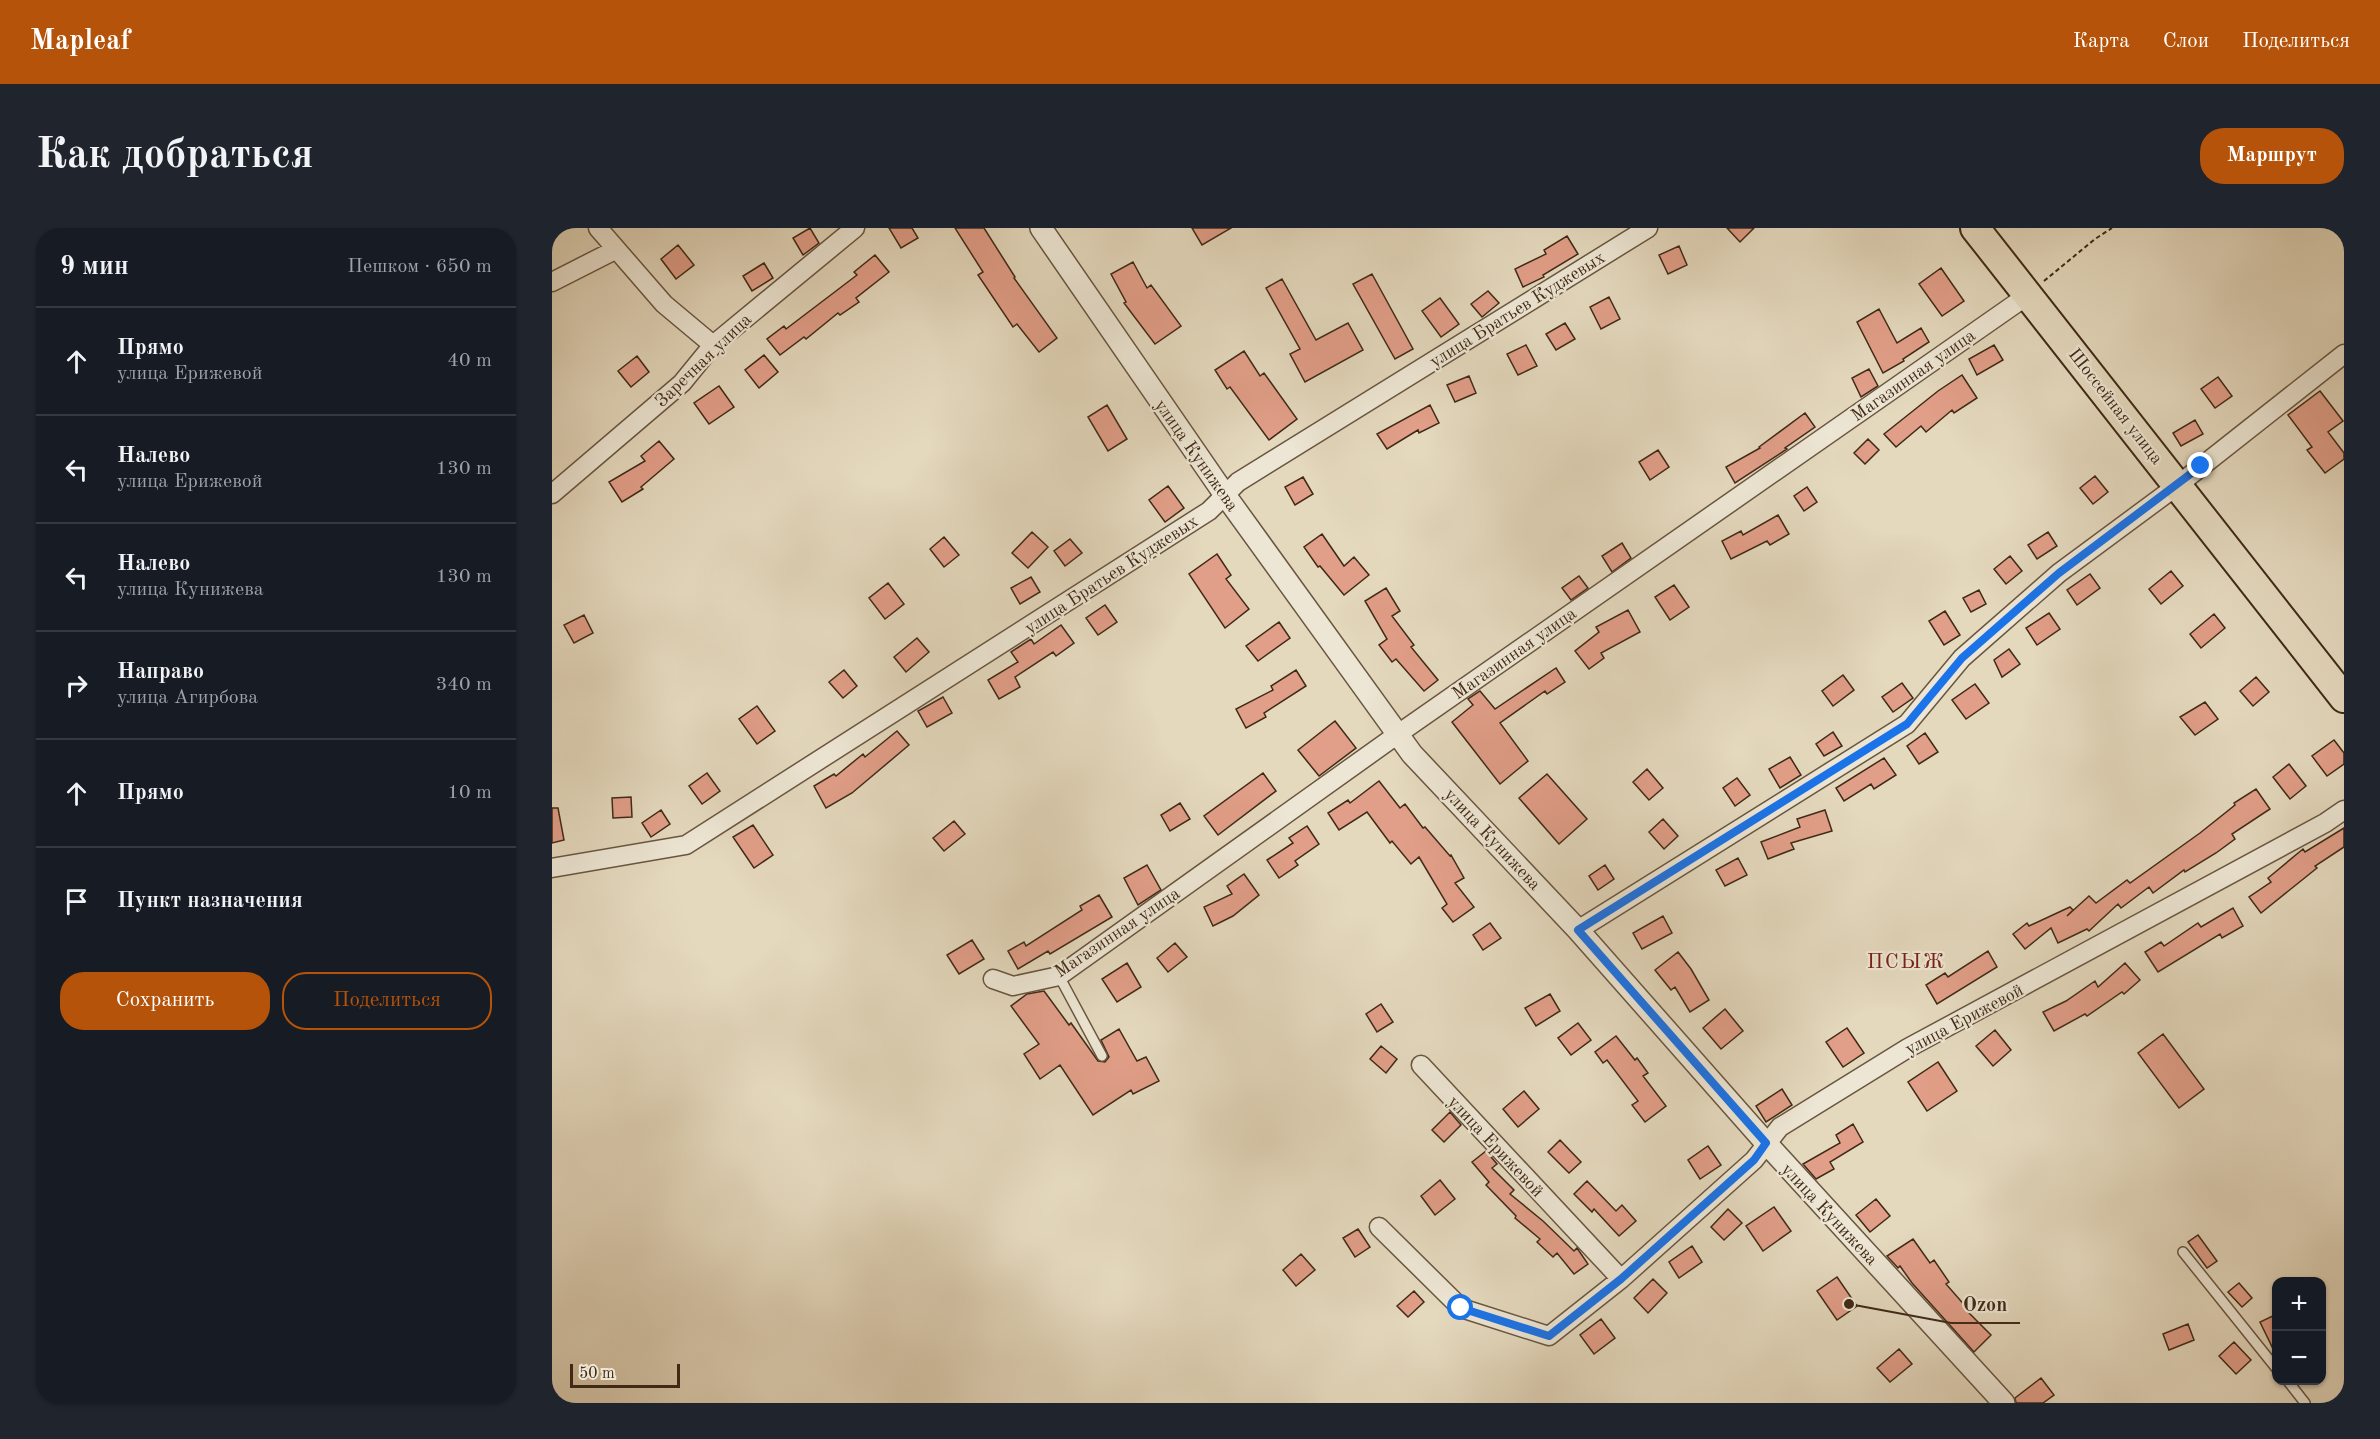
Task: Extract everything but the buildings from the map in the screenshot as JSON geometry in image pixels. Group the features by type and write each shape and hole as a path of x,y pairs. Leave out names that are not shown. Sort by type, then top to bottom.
{"highway":[{"name":"Шоссейная улица","path":"1975,228 2344,698"}],"street":[{"path":"597,228 664,304 713,345"},
{"name":"Заречная улица","path":"552,494 682,383 713,345 855,228"},
{"name":"улица Кунижева","path":"1041,228 1225,495 1420,762 1578,930 1766,1143 2004,1403"},
{"name":"улица Братьев Куджевых","path":"552,868 686,845 1209,511 1238,482 1648,228"},
{"path":"552,282 615,250"},
{"name":"Магазинная улица","path":"993,979 1013,986 1059,976 1398,734 2028,295"},
{"path":"1578,930 1907,724 1962,658 2059,573 2178,485 2344,354"},
{"name":"улица Ерижевой","path":"1379,1227 1461,1308 1549,1336 1621,1279 1754,1160 1780,1127 1908,1048 2305,834 2344,810"},
{"name":"улица Ерижевой","path":"1421,1065 1621,1279"}],"lane":[{"path":"1059,976 1102,1056"},
{"path":"2182,1252 2272,1362"},
{"path":"2291,1385 2305,1403"}],"path":[{"path":"2028,295 2095,239 2112,228"}],"place":[{"name":"Ozon","path":"1849,1304"}],"district":[{"name":"ПСЫЖ","path":"1906,961"}],"route":[{"path":"1461,1308 1549,1336 1621,1279 1754,1160 1766,1143 1578,930 1907,724 1962,658 2059,573 2201,466"}]}
